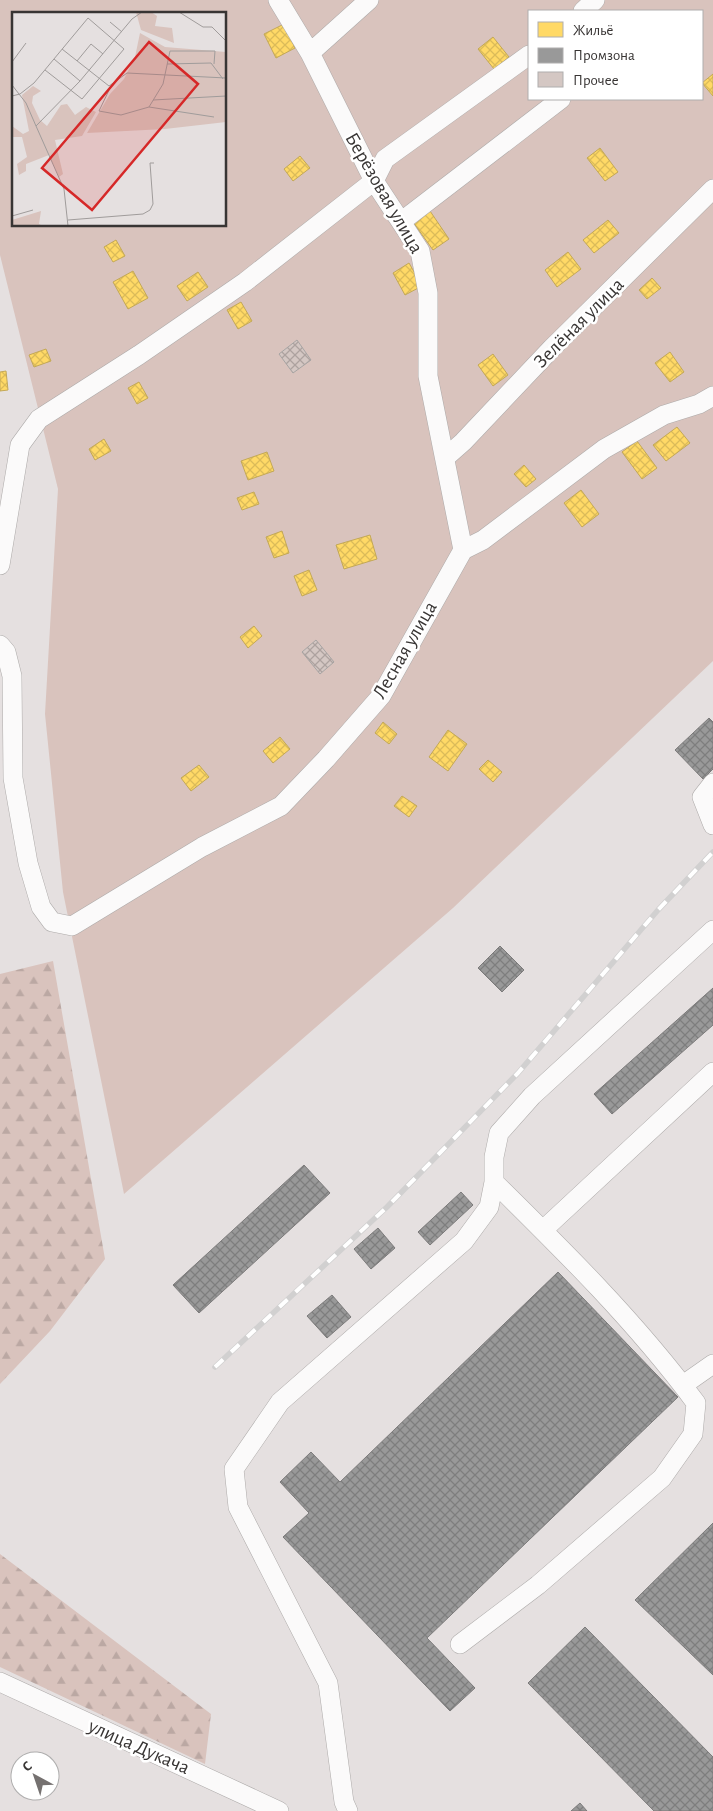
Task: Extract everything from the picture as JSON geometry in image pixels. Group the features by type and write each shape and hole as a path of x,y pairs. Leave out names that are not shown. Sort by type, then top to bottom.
{"street":[{"name":"Берёзовая улица","path":"278,0 310,53 374,181 420,251 428,293 428,376 437,426 446,457 463,550"},
{"path":"310,53 369,0"},
{"path":"584,10 595,0"},
{"path":"0,565 20,445 40,419 139,355 245,282 374,181 385,159 528,56"},
{"path":"402,221 560,100"},
{"name":"Зелёная улица","path":"446,457 463,442 552,348 713,190"},
{"path":"463,550 482,540 604,449 664,415 699,404 713,396"},
{"name":"Лесная улица","path":"0,645 6,652 12,676 13,778 28,863 41,907 52,922 72,926 202,847 280,806 326,759 381,696 463,550"},
{"path":"713,783 702,797 713,825"},
{"path":"348,1811 344,1802 328,1683 238,1507 234,1469 280,1402 464,1241 489,1207 494,1182 494,1157 499,1133 532,1096 713,930"},
{"path":"542,1230 713,1072"},
{"path":"460,1644 538,1585 662,1478 693,1434 696,1403 683,1385 599,1288 494,1182"},
{"path":"683,1385 713,1364"},
{"name":"улица Дукача","path":"0,1682 279,1811"}],"green space":[{"path":"0,0 713,0 713,661 453,908 124,1194 63,892 45,714 58,489 0,255"},
{"path":"53,961 105,1259 50,1331 0,1384 0,974"},
{"path":"0,1554 211,1714 205,1764 0,1667"}],"building: Жильё":[{"path":"284,24 295,48 276,58 264,34"},
{"path":"493,37 509,57 494,69 478,49"},
{"path":"713,74 713,96 703,84"},
{"path":"600,148 618,172 605,181 587,158"},
{"path":"300,156 310,168 293,181 284,169"},
{"path":"430,211 449,239 433,250 413,222"},
{"path":"608,220 619,233 594,253 583,240"},
{"path":"116,240 125,256 113,262 104,247"},
{"path":"568,252 581,269 557,287 545,270"},
{"path":"409,263 422,286 405,295 393,273"},
{"path":"133,271 148,298 128,309 113,282"},
{"path":"198,272 208,287 187,301 177,286"},
{"path":"652,278 661,288 647,299 639,290"},
{"path":"241,302 252,321 238,329 227,310"},
{"path":"46,349 51,361 34,367 29,355"},
{"path":"670,352 684,372 670,382 655,363"},
{"path":"493,354 508,375 493,386 478,365"},
{"path":"6,371 8,390 0,391 0,372"},
{"path":"139,382 148,398 137,404 128,388"},
{"path":"677,427 690,443 666,461 653,445"},
{"path":"104,439 111,451 95,460 89,449"},
{"path":"637,441 657,468 642,479 622,452"},
{"path":"267,452 274,471 248,480 241,461"},
{"path":"524,465 536,479 526,487 514,474"},
{"path":"581,490 599,514 582,527 564,503"},
{"path":"254,492 259,504 242,510 237,498"},
{"path":"282,531 289,553 274,558 266,537"},
{"path":"370,535 377,559 344,569 336,545"},
{"path":"309,570 317,590 302,596 294,576"},
{"path":"254,626 262,636 248,648 240,637"},
{"path":"383,722 397,734 389,744 375,733"},
{"path":"448,730 467,744 448,771 429,757"},
{"path":"280,737 290,749 273,763 263,751"},
{"path":"488,760 502,772 493,782 479,769"},
{"path":"199,765 209,777 191,791 181,778"},
{"path":"402,796 417,806 409,817 394,806"}],"building: Промзона":[{"path":"709,718 713,722 713,769 703,779 675,750"},
{"path":"500,946 524,970 502,992 478,968"},
{"path":"713,988 713,1025 612,1114 594,1094"},
{"path":"304,1165 330,1193 199,1313 173,1285"},
{"path":"461,1192 473,1205 430,1245 418,1232"},
{"path":"378,1228 395,1248 371,1269 354,1249"},
{"path":"558,1272 678,1397 427,1638 475,1688 450,1711 283,1537 309,1513 280,1482 311,1452 340,1482"},
{"path":"332,1295 351,1317 327,1338 307,1316"},
{"path":"713,1523 713,1675 635,1600"},
{"path":"585,1627 713,1757 713,1811 654,1811 528,1683"},
{"path":"580,1803 587,1811 571,1811"}],"building: Прочее":[{"path":"297,340 311,360 293,373 279,354"},
{"path":"316,640 334,662 320,674 302,652"}],"railway":[{"path":"215,1367 387,1207 518,1073 658,910 713,852"}]}
